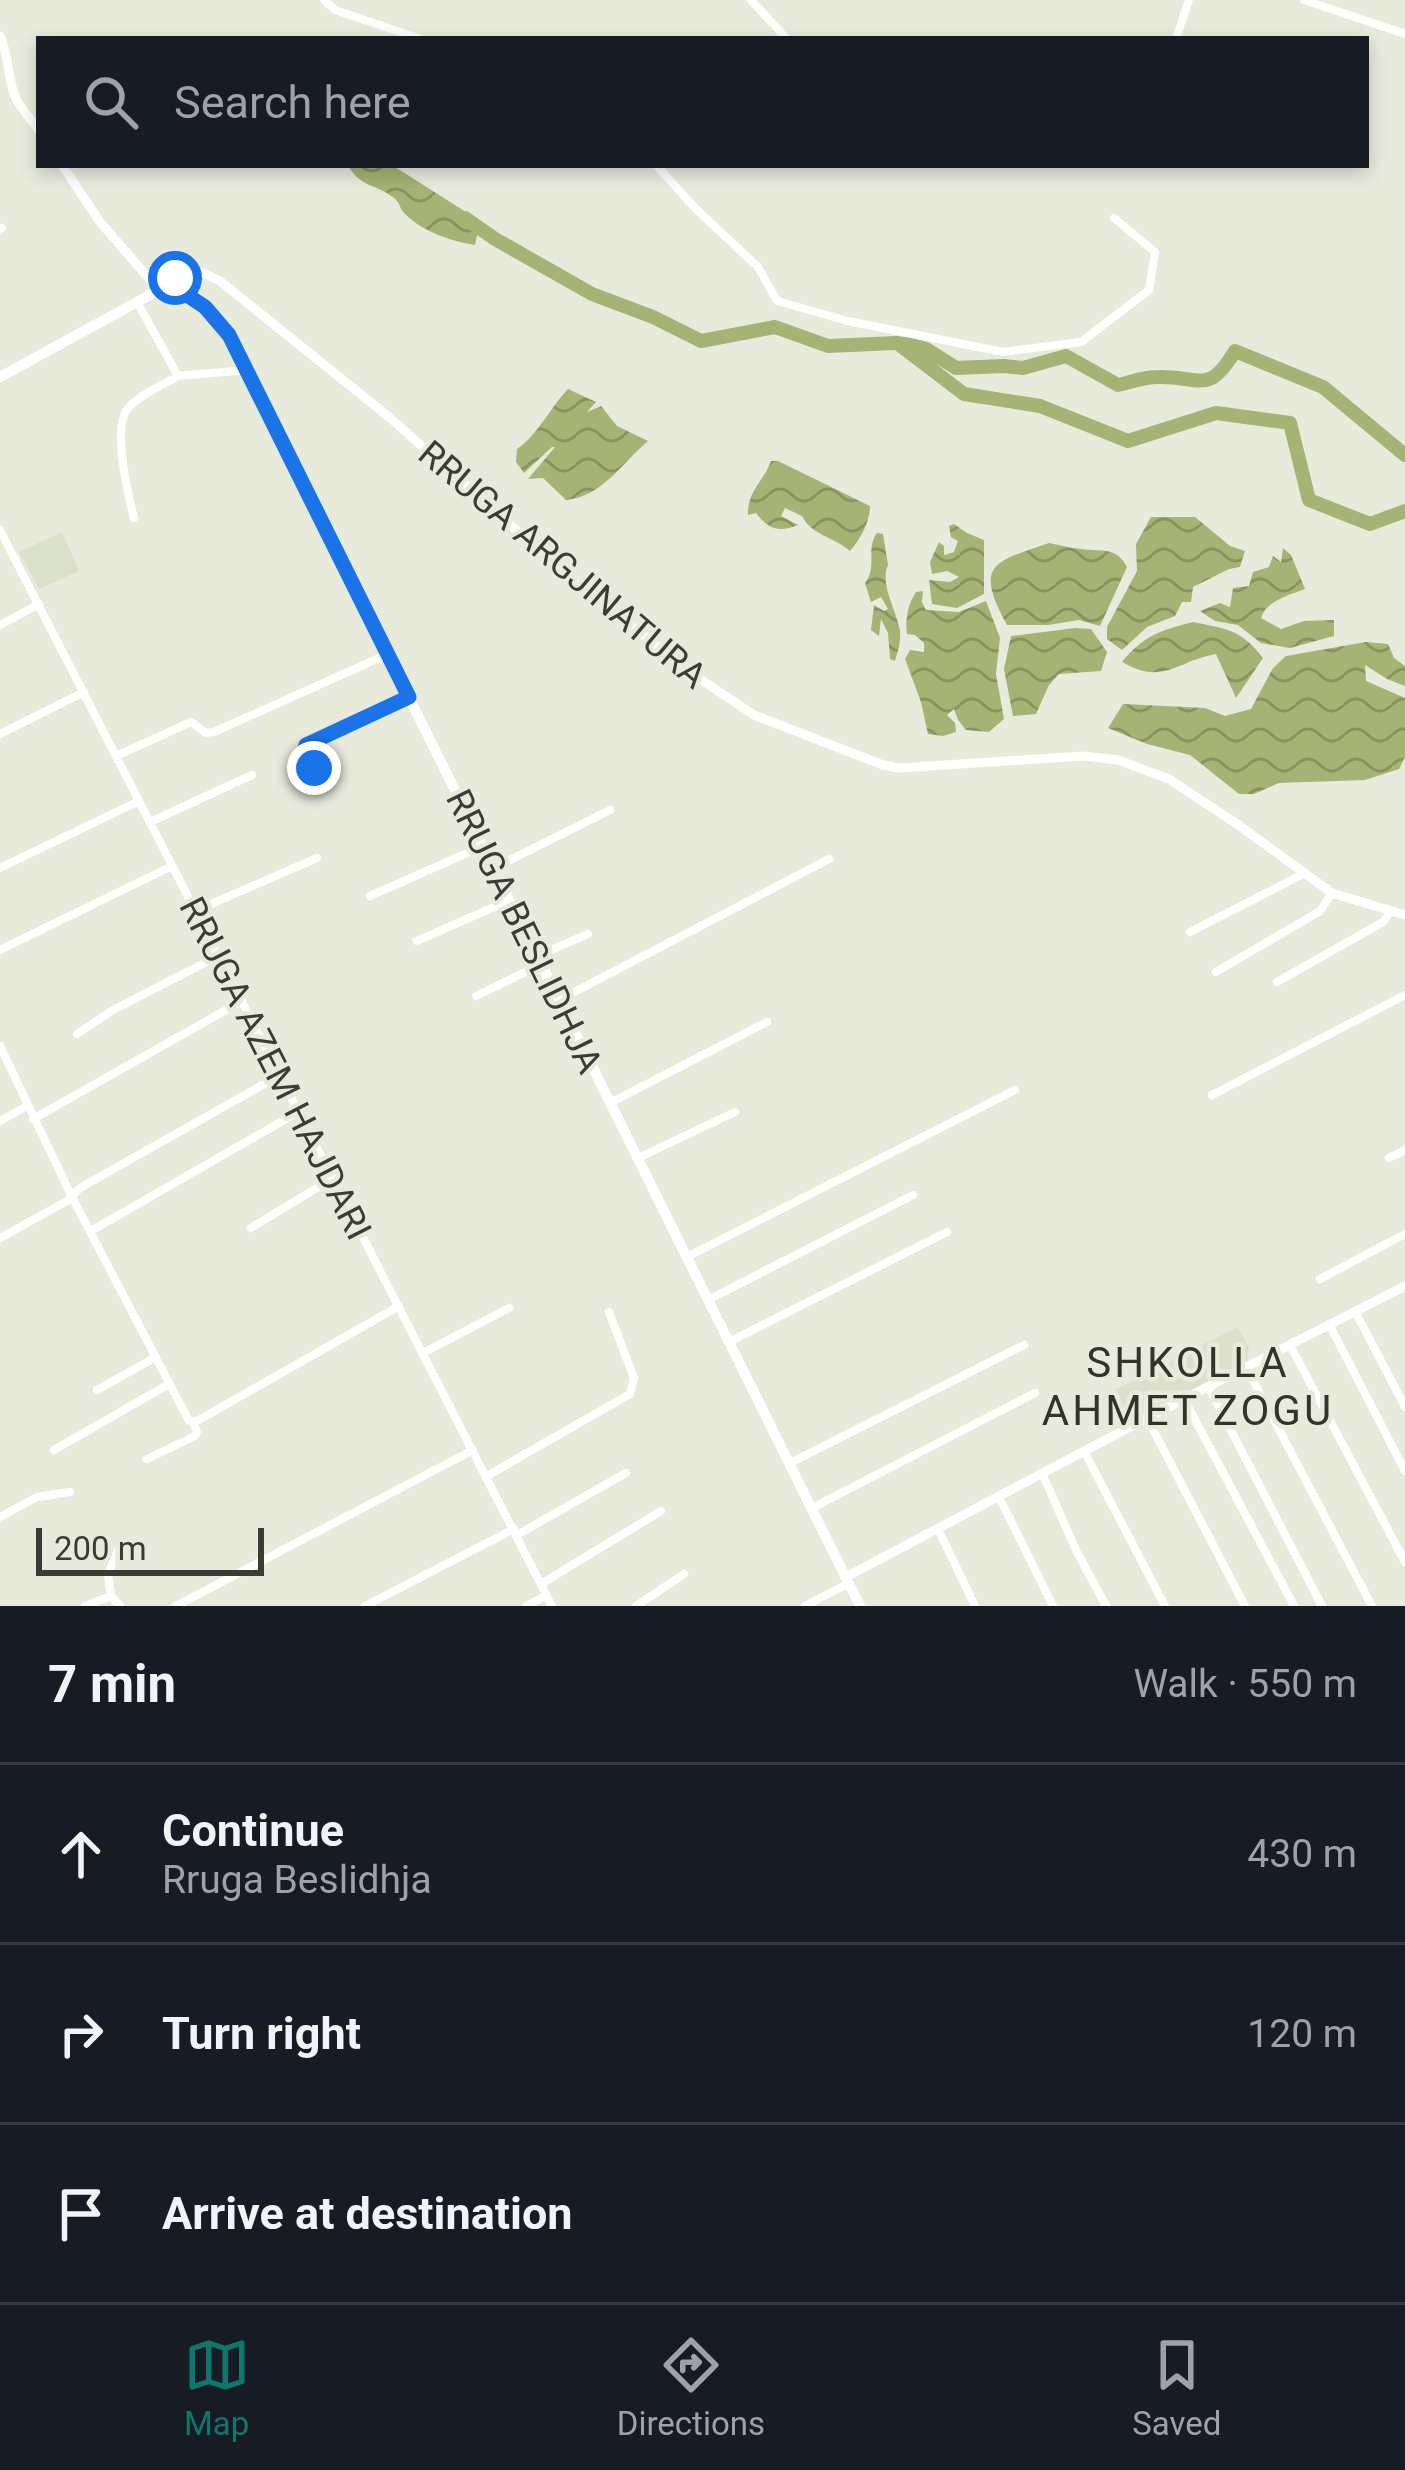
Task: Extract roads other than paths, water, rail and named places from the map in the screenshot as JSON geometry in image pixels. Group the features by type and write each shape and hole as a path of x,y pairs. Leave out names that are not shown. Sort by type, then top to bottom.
{"main road":[{"path":"0,376 183,281"},
{"name":"RRUGA BESLIDHJA","path":"183,281 224,326 247,370 860,1606"}],"street":[{"path":"324,0 335,10 413,36"},
{"path":"751,0 784,36"},
{"path":"1178,36 1190,0"},
{"path":"1304,0 1405,34"},
{"path":"0,36 14,94 36,126"},
{"path":"64,168 100,222 159,290"},
{"path":"659,168 758,267 777,302 1003,352 1081,342 1149,290 1155,252 1114,218"},
{"name":"RRUGA ARGJINATURA","path":"183,281 220,281 389,417 578,585 754,715 899,769 1062,757 1118,760 1169,779 1332,893 1405,915"},
{"path":"137,302 178,376"},
{"path":"134,518 121,440 130,406 178,376 247,370"},
{"name":"RRUGA AZEM HAJDARI","path":"0,530 553,1606"},
{"path":"0,625 38,604"},
{"path":"116,756 191,722 206,733 214,732 388,654"},
{"path":"0,734 84,692"},
{"path":"314,768 306,745 409,697"},
{"path":"150,822 251,775"},
{"path":"0,868 140,800"},
{"path":"494,868 610,810"},
{"path":"370,896 483,846"},
{"path":"195,911 317,857"},
{"path":"559,1000 829,859"},
{"path":"0,950 172,866"},
{"path":"1190,932 1303,874"},
{"path":"1216,972 1320,911 1332,893"},
{"path":"417,941 510,900"},
{"path":"1276,982 1383,922 1390,912"},
{"path":"476,996 588,934"},
{"path":"76,1034 218,956"},
{"path":"1212,1095 1405,995"},
{"path":"33,1119 242,1001"},
{"path":"610,1102 767,1022"},
{"path":"0,1046 9,1077 196,1432 147,1460"},
{"path":"0,1238 280,1075"},
{"path":"687,1257 1015,1090"},
{"path":"0,1121 27,1106"},
{"path":"91,1231 299,1112"},
{"path":"638,1158 735,1112"},
{"path":"1389,1158 1405,1150"},
{"path":"251,1228 333,1178"},
{"path":"708,1300 913,1195"},
{"path":"729,1342 947,1232"},
{"path":"1320,1279 1405,1234"},
{"path":"805,1606 1042,1473 1405,1286"},
{"path":"190,1420 399,1306"},
{"path":"423,1353 509,1308"},
{"path":"1355,1311 1405,1407"},
{"path":"487,1476 630,1394 634,1378 609,1312"},
{"path":"1330,1324 1405,1471"},
{"path":"789,1463 1024,1345"},
{"path":"1290,1345 1405,1562"},
{"path":"97,1390 156,1357"},
{"path":"1246,1367 1372,1606"},
{"path":"54,1450 169,1384"},
{"path":"1208,1387 1322,1606"},
{"path":"812,1508 1035,1393"},
{"path":"1184,1399 1294,1606"},
{"path":"1147,1418 1245,1606"},
{"path":"176,1606 473,1450"},
{"path":"1084,1451 1165,1606"},
{"path":"365,1606 626,1473"},
{"path":"1042,1473 1106,1606"},
{"path":"0,1516 37,1497 70,1492"},
{"path":"999,1497 1053,1606"},
{"path":"541,1584 661,1511"},
{"path":"938,1529 975,1606"},
{"path":"118,1550 108,1574 111,1596 120,1606"},
{"path":"636,1606 684,1574"},
{"path":"526,1606 547,1595"},
{"path":"85,1606 111,1596"}],"water":[{"path":"350,168 397,168 480,221 475,245 420,226 394,198"},
{"path":"568,389 596,402 587,412 601,406 617,426 648,441 601,486 566,500 543,478 528,479 555,447 524,473 516,462 517,449"},
{"path":"771,461 870,506 864,530 850,551 785,508 781,516 798,525 774,528 756,513 748,515 753,493"},
{"path":"1151,517 1195,517 1230,546 1245,551 1240,567 1193,587 1191,602 1182,602 1175,616 1147,627 1122,650 1107,639 1107,627 1137,571 1136,544"},
{"path":"954,524 984,540 984,594 957,608 932,604 929,580 950,582 959,577 947,571 932,574 930,562 939,542 944,555 954,552 958,541 951,537 949,526"},
{"path":"877,533 883,534 887,589 900,631 895,661 890,659 888,633 881,619 879,636 871,630 874,605 888,609 881,597 871,602 865,583"},
{"path":"1049,543 1102,550 1123,560 1127,567 1100,626 1079,620 1007,625 992,589 995,568"},
{"path":"1283,548 1291,555 1305,589 1273,603 1261,618 1281,629 1304,621 1334,620 1334,636 1290,648 1261,643 1238,625 1215,621 1200,611 1220,603 1230,607 1233,588 1249,586 1253,572 1269,567 1273,556 1281,562"},
{"path":"923,591 926,610 959,612 986,601 1000,638 996,674 1004,719 989,732 966,730 954,709 947,715 956,732 928,734 905,659 910,650 924,652 924,643 907,634 906,628 911,602 916,592"},
{"path":"1193,622 1240,636 1263,658 1236,698 1216,654 1160,672 1122,662 1153,635"},
{"path":"1091,629 1107,652 1101,671 1059,674 1036,714 1013,716 1004,669 1011,636"},
{"path":"1366,642 1388,644 1394,658 1405,666 1405,686 1365,665 1366,681 1405,698 1405,757 1399,769 1365,780 1279,783 1254,794 1239,794 1190,755 1108,728 1123,704 1205,708 1225,716 1251,709 1273,668 1286,656"}],"waterway":[{"path":"465,218 592,294 701,341 775,327 828,346 911,345 956,368 1023,368 1066,356 1118,385 1153,377 1210,379 1235,351 1323,387 1405,455"},
{"path":"901,346 964,394 1040,406 1128,441 1216,413 1290,423 1309,500 1370,524 1405,511"}],"district":[{"name":"SHKOLLA AHMET ZOGU","path":"1188,1386"}]}
